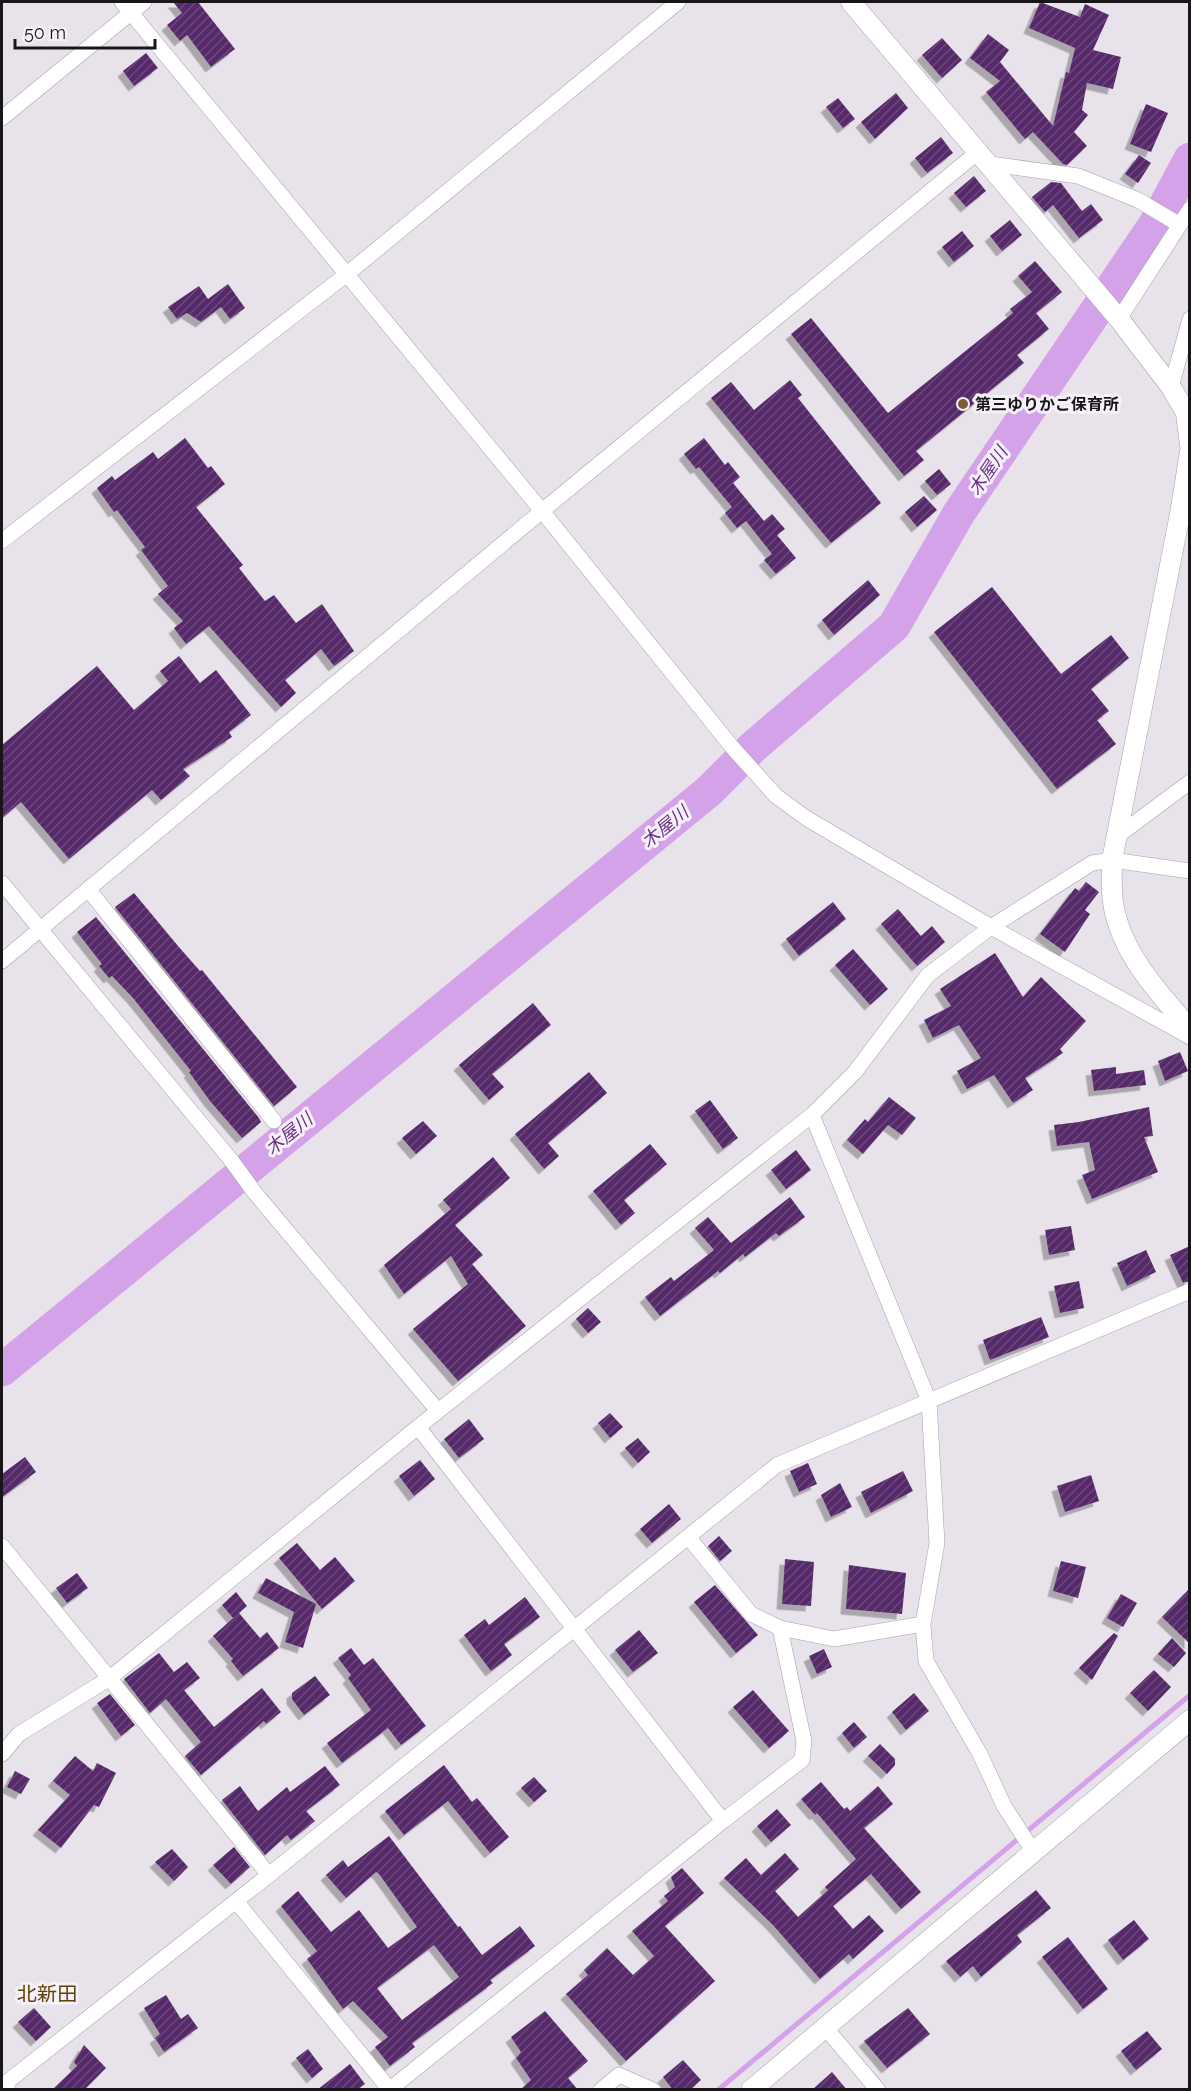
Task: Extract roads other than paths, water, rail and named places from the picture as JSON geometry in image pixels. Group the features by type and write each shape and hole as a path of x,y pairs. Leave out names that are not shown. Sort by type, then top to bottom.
{"street":[{"path":"2,118 126,7 144,2"},
{"path":"2,542 347,274 678,2"},
{"path":"851,2 1119,319 1171,387 1186,413 1190,445"},
{"path":"126,7 542,511 732,747 776,796 806,818 991,927 1190,1037"},
{"path":"2,962 542,511 985,158 1078,176 1138,200 1174,221"},
{"path":"1119,319 1174,221 1190,209"},
{"path":"1171,387 1190,319"},
{"path":"1190,452 1180,514 1112,860 1113,903 1122,934 1146,977 1190,1029"},
{"path":"1116,837 1190,782"},
{"path":"2,1754 19,1734 110,1678 418,1427 812,1115 855,1072 928,975 991,927 1092,863 1112,860 1190,871"},
{"path":"2,883 231,1160 255,1193 438,1411"},
{"path":"88,889 274,1121"},
{"path":"812,1115 929,1401 937,1543 923,1624 926,1661 980,1754 1004,1806 1034,1851"},
{"path":"2,2088 777,1465 1190,1291"},
{"path":"418,1427 723,1821"},
{"path":"689,1538 751,1614 780,1628 834,1639 923,1624"},
{"path":"2,1546 269,1875"},
{"path":"236,1901 389,2089 802,1760 804,1741 780,1628"},
{"path":"751,2090 824,2025 1190,1720"},
{"path":"824,2025 878,2090"},
{"path":"601,2090 619,2075 653,2090"}],"waterway":[{"name":"木屋川","path":"2,1370 709,791 753,747 894,626 959,513 1155,224 1190,159"},
{"path":"718,2090 1190,1695"}],"place":[{"name":"第三ゆりかご保育所","path":"963,404"}],"district":[{"name":"北新田","path":"47,1994"}]}
